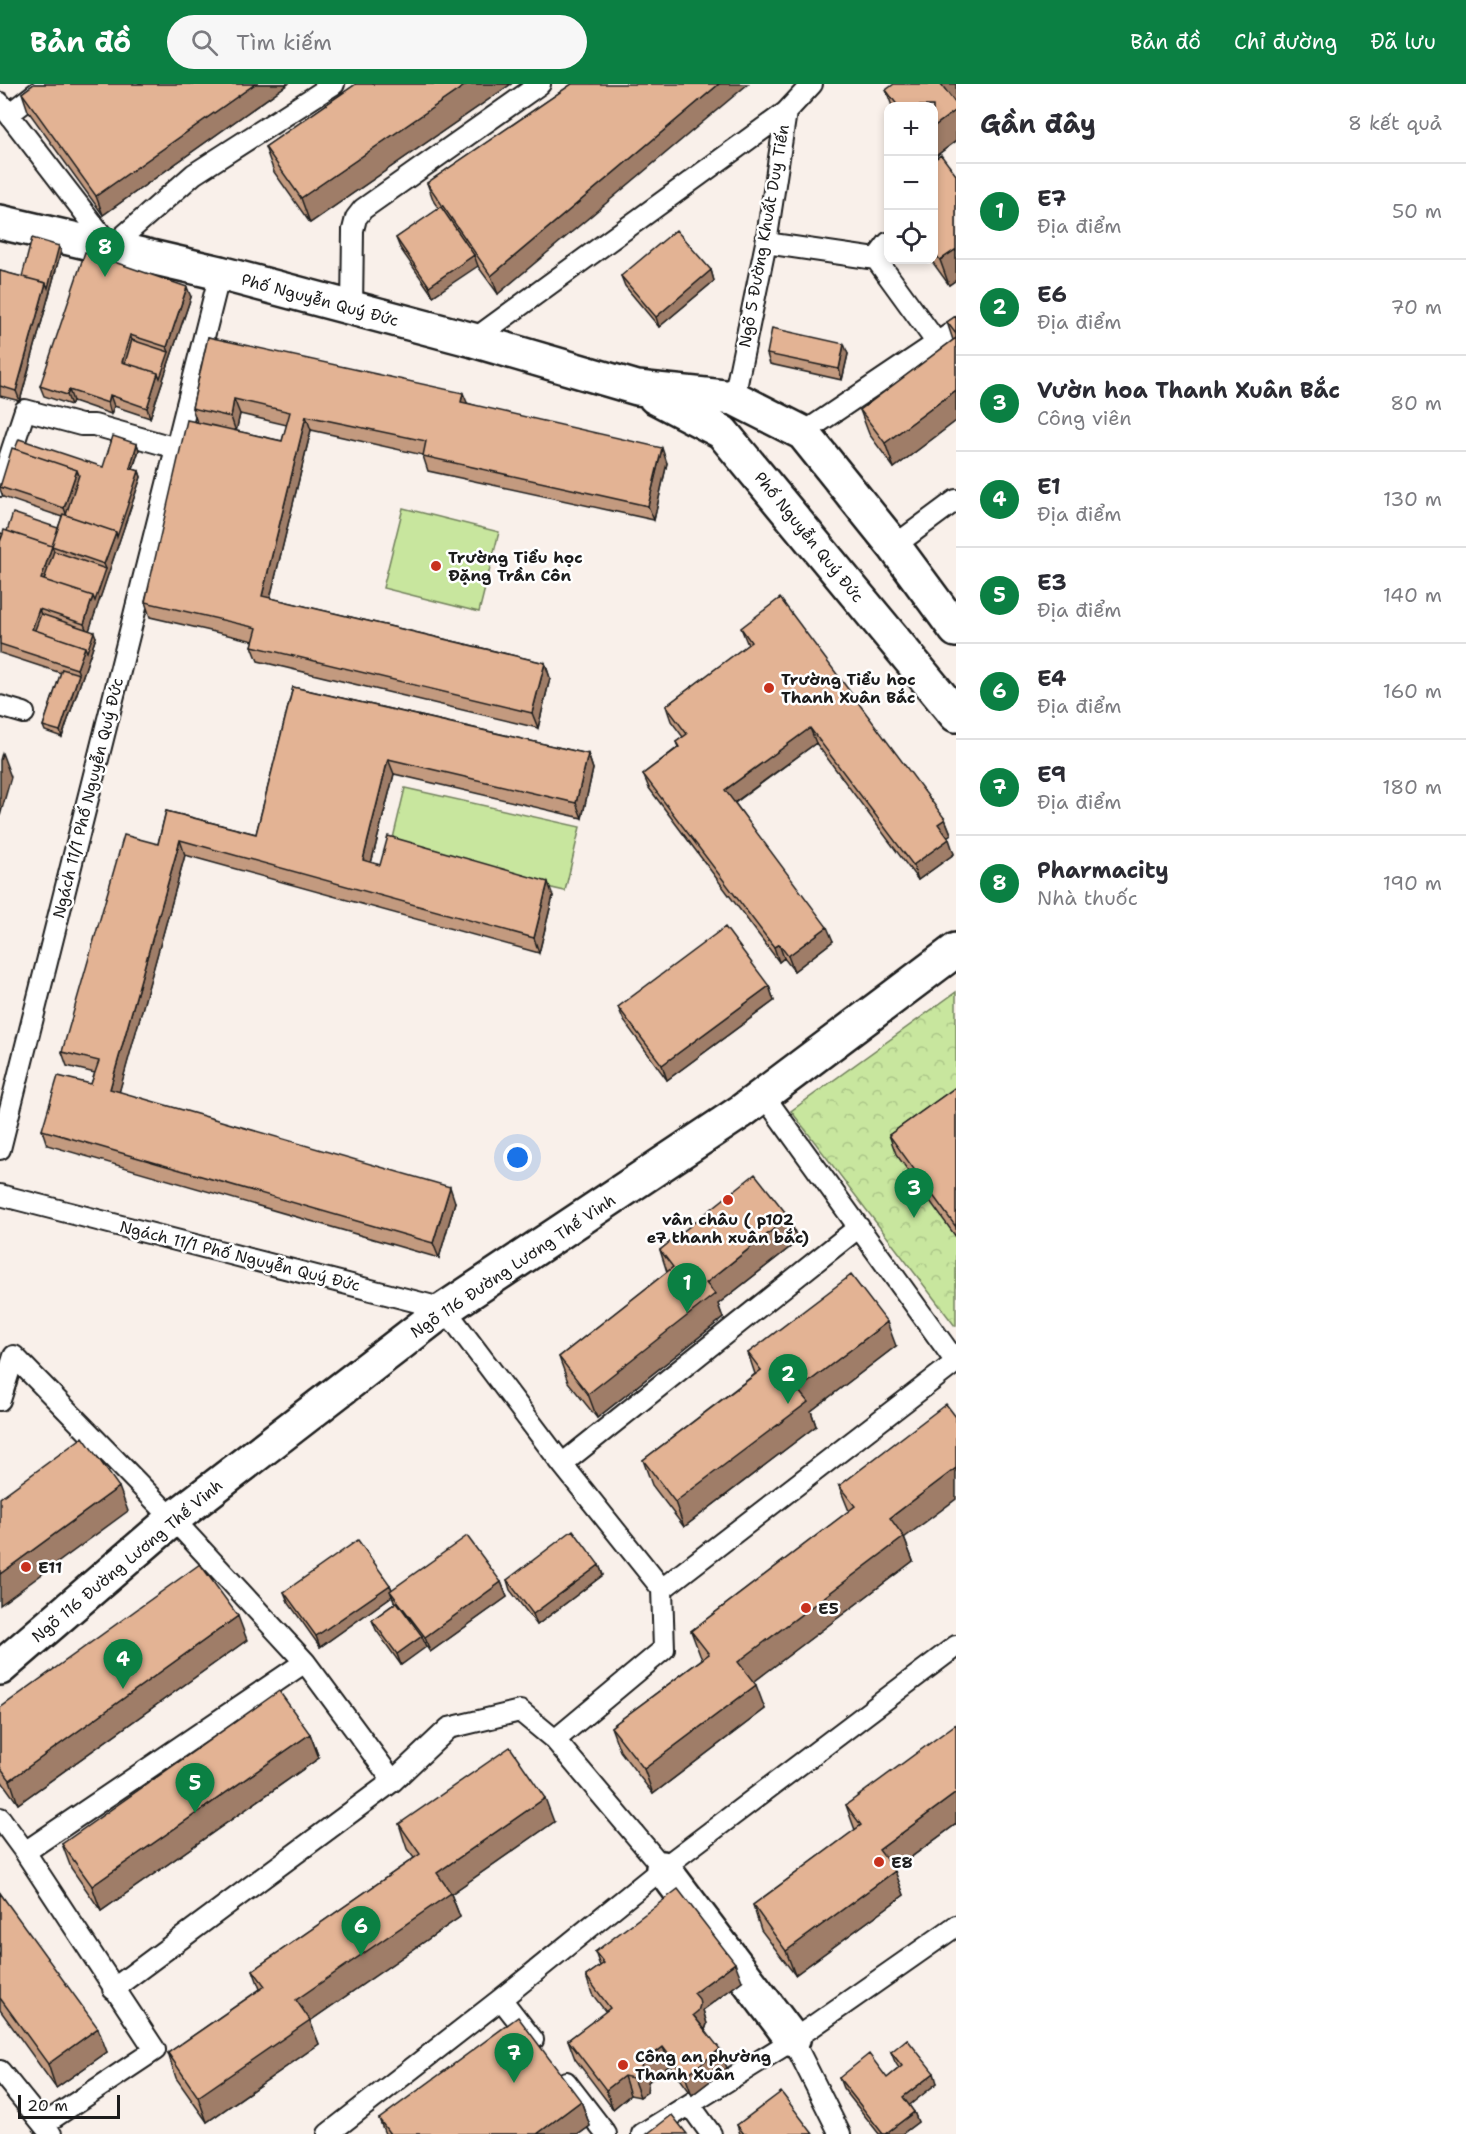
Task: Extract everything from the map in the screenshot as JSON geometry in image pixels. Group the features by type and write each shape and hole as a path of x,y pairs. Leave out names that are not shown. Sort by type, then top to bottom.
{"street":[{"name":"Phố Nguyễn Quý Đức","path":"0,222 220,273 473,340 637,388 734,398 803,433 894,546 956,630"},
{"name":"Phố Nguyễn Quý Đức","path":"637,388 722,432 956,715"},
{"path":"722,432 734,398"},
{"name":"Ngõ 116 Đường Lương Thế Vinh","path":"0,1668 173,1519 445,1309 764,1096 956,950"},
{"path":"663,1868 793,2040"}],"lane":[{"path":"48,84 4,109 111,247 194,174 334,84"},
{"path":"352,309 353,230 356,218 363,209 540,84"},
{"name":"Ngõ 5 Đường Khuất Duy Tiến","path":"734,398 766,243 786,112 812,84"},
{"path":"473,340 786,112"},
{"path":"766,243 876,259 938,343"},
{"path":"876,259 884,248"},
{"name":"Ngách 11/1 Phố Nguyễn Quý Đức","path":"0,1149 220,273"},
{"path":"803,433 956,330"},
{"path":"0,486 25,410 81,425 94,425 176,448"},
{"path":"894,546 956,500"},
{"path":"0,706 24,713"},
{"path":"662,1589 956,1362 764,1096"},
{"name":"Ngách 11/1 Phố Nguyễn Quý Đức","path":"0,1195 445,1309"},
{"path":"562,1464 859,1227"},
{"path":"445,1309 562,1464 662,1589 664,1649 555,1740"},
{"path":"0,1400 14,1356 173,1519 305,1662 393,1781"},
{"path":"328,2134 501,2000 663,1868 956,1646"},
{"path":"25,1852 305,1662"},
{"path":"114,1989 393,1781 449,1728 520,1711 555,1740 663,1868"},
{"path":"0,1818 25,1852 155,2050 48,2129 0,2071"},
{"path":"642,2134 793,2040 956,1926"},
{"path":"501,2000 543,2053"},
{"path":"793,2040 840,2134"},
{"path":"557,2071 606,2134"},
{"path":"690,2105 711,2134"}],"green space":[{"path":"403,508 499,532 479,612 383,588"},
{"path":"405,788 580,827 565,891 390,851"},
{"path":"956,992 956,1326 955,1326 791,1111"}],"building":[{"path":"34,84 255,84 96,196 22,93"},
{"path":"356,84 467,84 301,198 265,147"},
{"path":"572,84 719,84 491,276 427,183"},
{"path":"894,84 941,84 956,104 956,110 938,123 938,102 895,102 886,90"},
{"path":"941,155 956,175 956,251 940,260 938,257 938,157"},
{"path":"441,207 474,255 429,286 396,238"},
{"path":"676,230 711,270 656,317 621,276"},
{"path":"32,238 59,246 48,288 46,283 22,277"},
{"path":"85,252 187,287 167,347 130,335 122,362 158,373 147,408 110,395 108,403 69,390 67,395 40,386"},
{"path":"0,271 46,283 16,391 0,386"},
{"path":"956,316 956,334 947,322"},
{"path":"772,328 844,344 839,369 767,354"},
{"path":"208,337 463,393 461,402 662,448 648,506 423,456 426,441 306,416 262,596 545,663 532,713 252,646 257,628 145,602 187,420 282,441 290,412 234,399 231,417 192,408"},
{"path":"956,338 956,390 885,443 860,410"},
{"path":"132,340 169,352 160,378 158,373 125,363"},
{"path":"113,436 137,444 130,468 139,471 117,537 116,532 66,515 79,475 77,470 15,449 19,439 103,467"},
{"path":"12,448 77,470 64,508 0,487"},
{"path":"13,513 58,528 52,546 7,531"},
{"path":"63,514 116,532 104,564 52,546"},
{"path":"4,530 52,546 41,579 93,596 84,624 39,609 32,629 85,647 77,669 0,644 0,542"},
{"path":"54,551 106,569 95,601 93,596 44,580"},
{"path":"780,598 945,819 938,824 949,839 913,865 810,728 725,790 827,927 788,956 779,944 774,947 643,774 679,747 676,742 687,734 666,706 751,642 741,628"},
{"path":"41,614 94,632 87,652 85,647 35,630"},
{"path":"62,669 79,674 60,731 43,726"},
{"path":"293,687 588,754 576,803 388,759 363,860 380,865 388,836 548,882 534,938 180,840 110,1089 450,1187 433,1243 42,1130 58,1076 91,1084 99,1061 62,1052 124,835 158,844 166,811 256,834"},
{"path":"725,927 769,986 662,1065 618,1007"},
{"path":"956,1087 956,1227 889,1135"},
{"path":"755,1174 789,1217 706,1283 715,1294 588,1394 559,1357 673,1267 660,1250"},
{"path":"851,1275 887,1322 798,1390 808,1402 675,1502 643,1460 761,1370 748,1353"},
{"path":"946,1404 956,1417 956,1468 890,1518 904,1537 738,1662 756,1685 644,1769 611,1727 709,1654 691,1631 855,1506 839,1486"},
{"path":"83,1437 119,1487 0,1574 0,1498"},
{"path":"573,1530 599,1565 533,1614 507,1580"},
{"path":"467,1536 501,1582 425,1637 390,1591"},
{"path":"358,1540 390,1585 316,1636 284,1592"},
{"path":"200,1564 238,1616 10,1780 0,1767 0,1708"},
{"path":"397,1602 422,1636 397,1654 372,1620"},
{"path":"279,1691 310,1734 92,1886 62,1844"},
{"path":"956,1724 956,1793 879,1850 895,1871 786,1951 753,1905 861,1825 846,1805"},
{"path":"510,1747 545,1798 437,1873 451,1893 296,2000 310,2020 198,2097 168,2053 265,1986 253,1970 420,1854 399,1824"},
{"path":"678,1889 735,1963 694,1993 700,2005 698,2011 693,2015 720,2049 685,2076 663,2047 642,2063 640,2073 633,2078 624,2076 606,2090 568,2040 610,2008 586,1976 604,1963 595,1952"},
{"path":"0,1893 98,2028 48,2064 0,1998"},
{"path":"518,2017 581,2101 537,2134 390,2134 379,2119"},
{"path":"907,2039 934,2073 903,2097 914,2112 883,2134 839,2078 869,2054 887,2078 902,2066 891,2052"},
{"path":"781,2092 813,2134 744,2134 737,2125"},
{"path":"672,2115 687,2134 647,2134"}],"place":[{"name":"Pharmacity","path":"105,277"},
{"name":"Trường Tiểu học Đặng Trần Côn","path":"436,566"},
{"name":"Trường Tiểu học Thanh Xuân Bắc","path":"769,688"},
{"name":"vân châu ( p102 e7 thanh xuân bắc)","path":"728,1200"},
{"name":"Vườn hoa Thanh Xuân Bắc","path":"914,1218"},
{"name":"E7","path":"687,1313"},
{"name":"E6","path":"788,1404"},
{"name":"E11","path":"26,1567"},
{"name":"E5","path":"806,1608"},
{"name":"E1","path":"123,1689"},
{"name":"E3","path":"195,1813"},
{"name":"E8","path":"879,1862"},
{"name":"E4","path":"361,1956"},
{"name":"Công an phường Thanh Xuân","path":"623,2065"},
{"name":"E9","path":"514,2083"}]}
